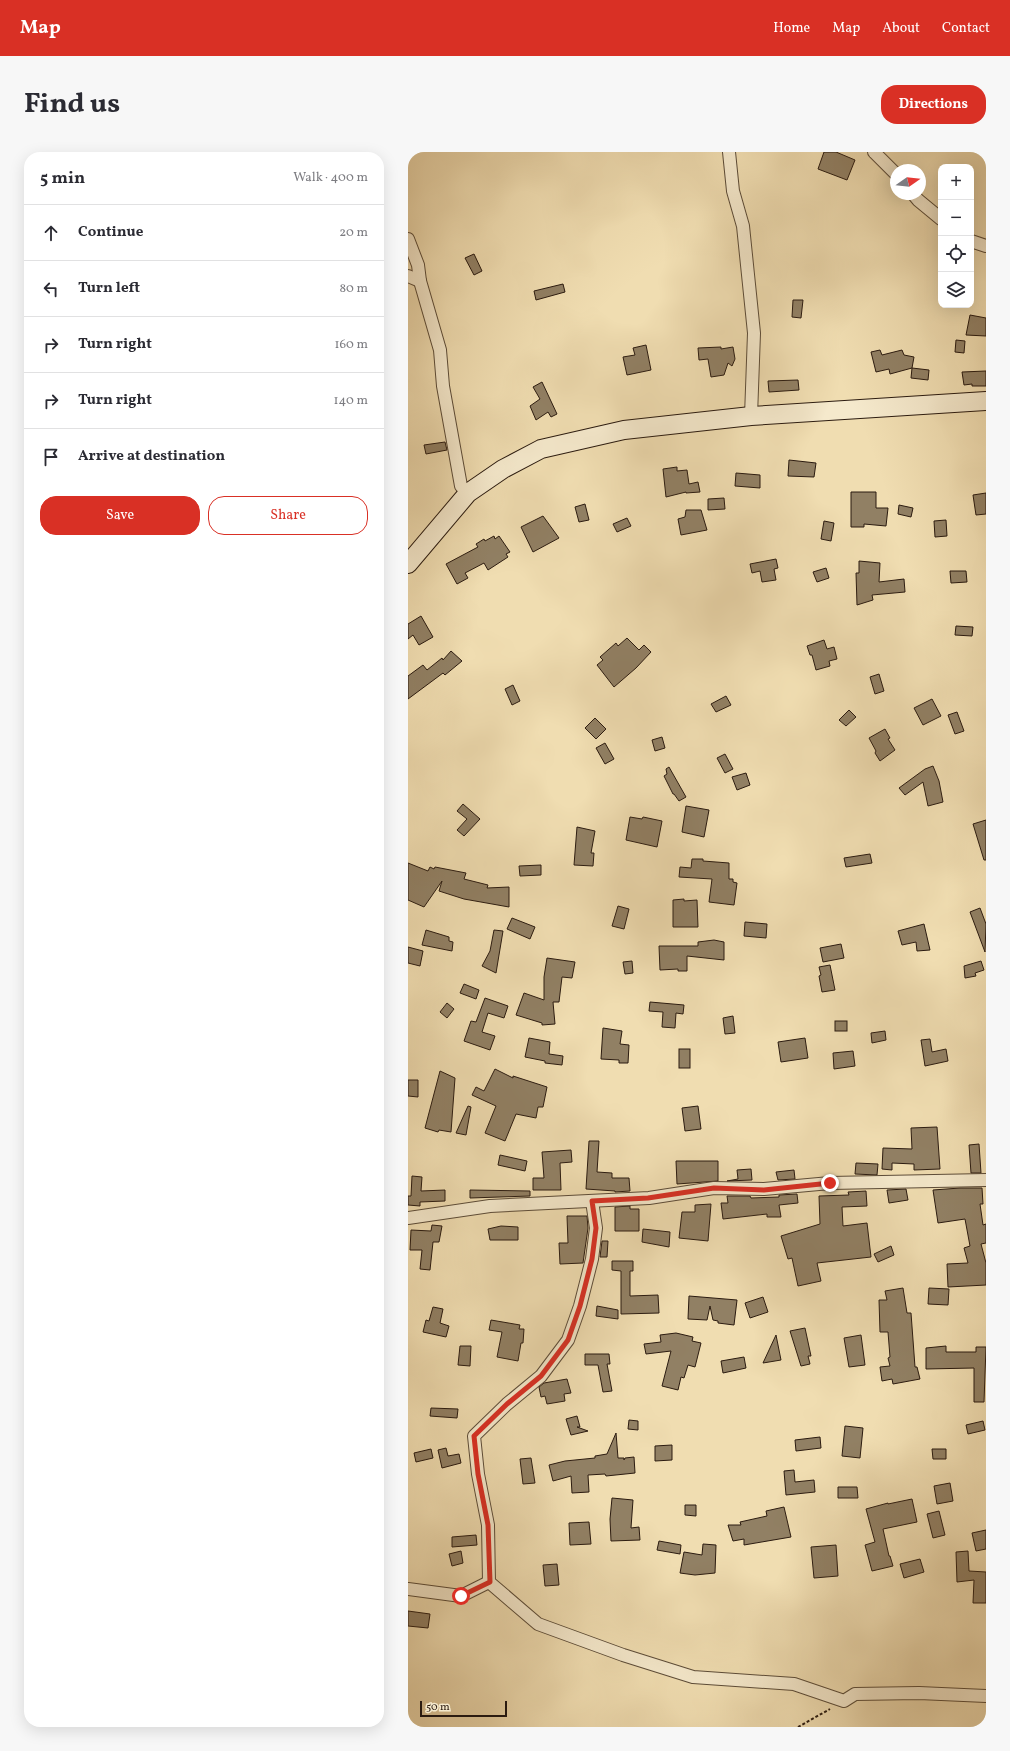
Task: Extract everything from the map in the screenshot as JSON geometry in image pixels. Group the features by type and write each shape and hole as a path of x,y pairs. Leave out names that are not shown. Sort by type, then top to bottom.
{"street":[{"path":"729,152 733,191 743,226 753,326 751,416"},
{"path":"874,152 890,168"},
{"path":"918,200 938,216"},
{"path":"408,239 418,265 420,281 440,350 444,386 462,486 468,493"},
{"path":"974,242 986,246"},
{"path":"408,276 420,281"},
{"path":"408,564 468,493 503,469 541,449 624,430 751,416 986,401"},
{"path":"408,1218 490,1206 648,1198 714,1188 764,1190 830,1183 986,1180"},
{"path":"592,1201 596,1228 592,1259 580,1306 568,1340 541,1376 507,1404 474,1436 478,1474 488,1525 490,1582 538,1624 623,1655 693,1676 794,1684 844,1701 855,1694 919,1693 986,1696"},
{"path":"408,1589 461,1596 490,1582"}],"path":[{"path":"798,1727 844,1701"}],"building":[{"path":"824,152 836,152 855,160 847,180 818,169"},
{"path":"474,254 482,271 474,275 465,258"},
{"path":"563,284 565,292 536,300 534,291"},
{"path":"793,300 803,300 801,318 792,317"},
{"path":"970,315 986,318 986,336 966,335"},
{"path":"956,340 965,341 964,353 955,352"},
{"path":"646,345 651,370 627,375 623,357 635,355 633,348"},
{"path":"721,347 721,349 733,347 735,359 732,366 728,363 724,375 711,377 708,359 699,360 698,348"},
{"path":"880,350 882,355 902,350 904,355 914,357 912,368 890,374 889,369 876,372 871,352"},
{"path":"912,368 929,370 928,380 911,378"},
{"path":"986,371 986,386 972,386 972,384 964,385 962,372"},
{"path":"798,380 799,390 769,392 768,381"},
{"path":"542,382 557,414 551,417 548,412 536,420 530,406 540,399 533,387"},
{"path":"445,442 447,450 426,454 424,445"},
{"path":"789,460 816,463 814,477 788,476"},
{"path":"677,467 677,471 687,470 689,484 698,482 700,492 686,492 666,497 663,469"},
{"path":"736,473 760,475 760,488 735,486"},
{"path":"851,492 876,492 876,508 888,508 886,526 864,524 864,527 851,527"},
{"path":"986,493 986,514 976,515 973,495"},
{"path":"724,498 725,509 708,510 708,499"},
{"path":"585,504 589,520 579,522 575,507"},
{"path":"899,505 913,508 911,517 898,514"},
{"path":"686,510 701,510 707,530 681,535 678,519 685,517"},
{"path":"543,516 559,538 533,552 521,527"},
{"path":"627,518 631,526 617,532 613,524"},
{"path":"946,520 947,536 935,537 934,521"},
{"path":"824,521 834,523 831,541 821,539"},
{"path":"494,536 495,539 499,536 510,552 506,554 508,557 488,570 484,563 465,573 468,578 457,584 446,564 478,547 476,544 484,539 485,541"},
{"path":"776,559 778,568 774,569 776,580 762,582 760,571 752,573 750,564"},
{"path":"859,561 880,563 879,582 904,579 905,592 872,595 873,600 857,605 856,573 859,573"},
{"path":"826,568 829,578 817,582 813,572"},
{"path":"950,571 966,571 967,582 951,583"},
{"path":"421,616 433,637 419,645 413,635 408,639 408,624"},
{"path":"956,626 973,627 972,636 955,635"},
{"path":"627,638 639,650 644,645 651,652 636,668 614,687 597,665 603,660 600,657 616,643 618,646"},
{"path":"824,640 827,649 834,647 837,659 829,661 830,666 816,670 812,655 810,655 807,646"},
{"path":"451,651 462,661 445,675 443,673 408,699 408,676 423,665 427,670 442,658 443,660"},
{"path":"879,674 884,691 875,694 870,677"},
{"path":"513,685 520,701 512,705 505,689"},
{"path":"726,696 731,705 716,712 711,704"},
{"path":"932,699 941,716 923,725 914,708"},
{"path":"849,710 856,717 846,726 839,720"},
{"path":"957,712 964,731 955,734 948,715"},
{"path":"595,718 606,729 596,739 585,728"},
{"path":"885,729 890,738 888,739 895,750 880,761 869,738"},
{"path":"662,737 665,748 655,751 652,740"},
{"path":"605,743 614,759 605,764 596,748"},
{"path":"725,754 733,769 725,773 717,758"},
{"path":"933,766 939,781 943,802 928,806 923,782 905,795 899,788 925,769"},
{"path":"669,767 686,797 679,801 673,794 664,776 667,774 666,769"},
{"path":"746,773 750,785 737,790 732,777"},
{"path":"463,804 480,819 464,836 457,830 467,819 457,811"},
{"path":"686,806 709,810 704,837 682,832"},
{"path":"630,817 642,819 643,817 662,821 657,847 626,840"},
{"path":"986,820 986,860 984,860 973,824"},
{"path":"577,827 595,831 591,853 594,853 593,866 574,865"},
{"path":"870,854 872,863 846,867 844,858"},
{"path":"692,859 729,863 729,879 733,879 733,882 737,883 734,905 709,902 712,879 679,877 680,867 691,868"},
{"path":"408,863 428,871 430,867 434,869 435,867 466,873 464,879 488,885 487,888 509,887 509,907 464,899 439,891 442,881 424,907 408,900"},
{"path":"541,865 541,875 520,876 519,866"},
{"path":"684,899 684,901 697,900 698,927 673,927 673,900"},
{"path":"618,906 629,909 624,929 612,926"},
{"path":"980,908 986,924 985,952 970,912"},
{"path":"512,918 535,927 530,939 507,929"},
{"path":"745,922 767,924 766,938 744,936"},
{"path":"924,924 930,950 917,951 916,942 902,945 898,931"},
{"path":"426,930 449,937 449,941 453,942 452,951 422,945"},
{"path":"494,930 503,931 496,973 482,966 490,951"},
{"path":"714,940 724,942 724,960 687,956 687,971 678,971 678,969 660,970 659,946 698,946 698,942"},
{"path":"841,944 844,958 823,962 820,948"},
{"path":"408,947 423,951 420,966 408,963"},
{"path":"547,958 575,962 572,978 562,977 559,1002 553,1002 555,1024 542,1025 542,1023 516,1015 524,993 544,1000 544,977"},
{"path":"632,961 633,973 625,974 623,962"},
{"path":"981,961 984,970 975,973 976,976 965,978 964,966"},
{"path":"830,965 835,990 822,992 819,967"},
{"path":"464,984 479,990 476,999 460,993"},
{"path":"485,998 508,1006 504,1018 488,1013 482,1032 495,1036 490,1050 464,1041 471,1021 476,1022"},
{"path":"650,1002 684,1005 683,1014 676,1013 675,1028 662,1027 663,1012 649,1011"},
{"path":"447,1003 454,1009 447,1018 440,1012"},
{"path":"733,1016 735,1033 725,1034 723,1018"},
{"path":"835,1021 847,1021 847,1031 835,1031"},
{"path":"603,1028 622,1031 620,1044 629,1045 628,1063 619,1063 619,1060 601,1059"},
{"path":"885,1031 886,1040 872,1043 871,1033"},
{"path":"529,1038 550,1042 549,1054 563,1056 562,1065 545,1063 545,1061 525,1057"},
{"path":"805,1038 808,1058 781,1062 778,1042"},
{"path":"930,1039 932,1052 946,1049 948,1061 925,1066 921,1040"},
{"path":"679,1049 690,1049 690,1068 679,1068"},
{"path":"853,1051 855,1066 834,1069 833,1053"},
{"path":"495,1069 513,1078 513,1076 547,1087 543,1107 538,1107 536,1118 516,1114 505,1141 485,1133 496,1106 472,1095 476,1087 484,1091"},
{"path":"440,1071 455,1078 451,1132 439,1130 438,1132 425,1128"},
{"path":"408,1080 418,1080 418,1097 408,1096"},
{"path":"468,1106 471,1107 466,1135 456,1133"},
{"path":"698,1106 701,1129 685,1131 682,1108"},
{"path":"937,1127 940,1169 914,1170 914,1164 892,1163 892,1170 882,1169 883,1148 912,1149 911,1128"},
{"path":"589,1141 599,1141 597,1172 612,1173 612,1178 629,1178 630,1191 615,1192 586,1189"},
{"path":"979,1144 981,1173 971,1173 969,1145"},
{"path":"571,1150 572,1162 560,1163 561,1190 533,1190 533,1178 544,1178 542,1152"},
{"path":"500,1155 527,1161 525,1171 498,1165"},
{"path":"676,1161 718,1161 718,1181 677,1184"},
{"path":"856,1163 878,1164 877,1175 855,1174"},
{"path":"751,1169 752,1180 727,1181 738,1179 737,1170"},
{"path":"794,1170 795,1179 778,1180 776,1172"},
{"path":"412,1176 422,1177 421,1191 445,1190 445,1201 420,1202 420,1206 408,1205 408,1196 411,1196"},
{"path":"982,1188 983,1204 980,1204 983,1225 986,1224 986,1243 981,1244 986,1263 986,1285 948,1287 947,1264 968,1263 964,1248 970,1246 965,1219 938,1223 933,1190"},
{"path":"906,1189 908,1200 889,1203 887,1190"},
{"path":"470,1190 530,1191 530,1196 470,1198"},
{"path":"866,1191 867,1206 842,1207 843,1226 867,1223 871,1257 817,1263 821,1281 798,1286 792,1258 788,1259 781,1236 820,1224 819,1196 849,1195 848,1192"},
{"path":"797,1194 798,1203 779,1205 781,1217 767,1217 767,1214 723,1219 721,1203 728,1203 727,1196 750,1196 751,1198 779,1197 779,1195"},
{"path":"711,1204 708,1241 679,1238 682,1212 695,1212 695,1205"},
{"path":"630,1206 630,1209 639,1209 639,1231 615,1231 615,1207"},
{"path":"567,1216 587,1216 588,1228 583,1263 560,1264 559,1243 568,1243"},
{"path":"432,1225 442,1226 439,1242 433,1242 430,1270 420,1269 422,1250 410,1250 411,1230 431,1231"},
{"path":"501,1226 518,1227 518,1240 490,1240 488,1229"},
{"path":"643,1229 670,1232 669,1247 642,1242"},
{"path":"602,1241 608,1241 607,1257 600,1257"},
{"path":"891,1246 894,1255 878,1262 874,1254"},
{"path":"612,1261 633,1261 633,1271 630,1271 630,1296 658,1295 659,1313 621,1314 621,1271 612,1270"},
{"path":"903,1288 907,1313 911,1313 915,1367 917,1367 920,1379 893,1384 892,1379 882,1381 880,1367 890,1366 888,1358 890,1357 888,1332 880,1332 879,1300 887,1300 885,1291"},
{"path":"929,1288 949,1289 948,1305 928,1304"},
{"path":"689,1296 737,1300 734,1325 718,1323 718,1321 713,1320 710,1306 707,1320 688,1319"},
{"path":"763,1297 768,1312 750,1318 745,1303"},
{"path":"597,1306 618,1310 618,1319 596,1316"},
{"path":"433,1307 443,1309 440,1323 449,1326 446,1337 423,1332 426,1320 429,1321"},
{"path":"491,1320 520,1325 519,1329 524,1329 523,1343 521,1343 518,1361 497,1357 502,1332 489,1330"},
{"path":"805,1328 811,1356 808,1356 810,1364 801,1366 790,1331"},
{"path":"676,1333 693,1337 692,1341 701,1343 695,1367 688,1365 684,1378 681,1377 678,1390 662,1386 671,1351 646,1354 644,1344 661,1342 660,1335"},
{"path":"776,1335 781,1360 763,1363"},
{"path":"861,1335 865,1365 849,1367 844,1338"},
{"path":"460,1346 471,1346 470,1366 458,1365"},
{"path":"946,1346 946,1352 976,1352 976,1347 986,1347 984,1402 974,1402 974,1368 926,1369 926,1348"},
{"path":"585,1354 609,1354 610,1364 607,1364 612,1391 603,1392 598,1365 585,1365"},
{"path":"744,1357 746,1368 723,1373 721,1361"},
{"path":"567,1379 571,1393 564,1394 565,1401 547,1404 545,1396 541,1397 539,1387 544,1383"},
{"path":"431,1408 458,1409 457,1418 430,1416"},
{"path":"577,1416 580,1427 577,1427 588,1431 571,1435 566,1419"},
{"path":"629,1420 638,1421 638,1430 628,1429"},
{"path":"983,1421 985,1430 968,1434 966,1425"},
{"path":"845,1426 863,1428 860,1458 842,1456"},
{"path":"616,1433 618,1458 624,1458 624,1460 625,1458 634,1457 635,1473 606,1476 605,1474 588,1475 589,1492 572,1493 571,1476 553,1481 549,1465 565,1461 595,1458 595,1456 607,1454"},
{"path":"820,1437 821,1448 796,1451 795,1440"},
{"path":"672,1445 672,1460 655,1461 655,1446"},
{"path":"446,1448 448,1456 459,1454 461,1463 442,1468 438,1450"},
{"path":"431,1449 433,1458 416,1462 414,1453"},
{"path":"932,1449 946,1449 946,1459 933,1459"},
{"path":"531,1458 535,1483 523,1484 520,1459"},
{"path":"794,1470 795,1482 814,1480 815,1492 786,1495 784,1471"},
{"path":"950,1483 953,1501 937,1504 934,1486"},
{"path":"838,1487 857,1487 858,1498 838,1498"},
{"path":"612,1498 633,1500 631,1528 639,1527 640,1540 611,1541 610,1519"},
{"path":"912,1499 917,1522 883,1529 889,1556 893,1566 872,1571 865,1545 875,1542 866,1509"},
{"path":"685,1505 696,1505 696,1516 685,1515"},
{"path":"784,1507 791,1537 744,1545 744,1539 733,1541 728,1525 741,1525 740,1522 767,1516 766,1511"},
{"path":"939,1511 945,1535 933,1538 927,1514"},
{"path":"589,1522 591,1544 570,1545 569,1523"},
{"path":"986,1530 986,1549 976,1551 972,1533"},
{"path":"476,1535 477,1545 452,1547 452,1537"},
{"path":"659,1541 681,1545 680,1554 657,1550"},
{"path":"703,1544 716,1545 715,1573 695,1575 680,1573 684,1552 702,1555"},
{"path":"836,1545 838,1576 814,1578 811,1547"},
{"path":"461,1551 463,1563 452,1566 449,1554"},
{"path":"968,1551 969,1571 986,1572 986,1603 973,1603 974,1580 957,1582 956,1552"},
{"path":"920,1559 924,1572 904,1578 900,1564"},
{"path":"557,1564 559,1585 545,1586 543,1565"},
{"path":"408,1611 430,1614 428,1628 408,1626"}],"route":[{"path":"461,1596 490,1582 488,1525 478,1474 474,1436 507,1404 541,1376 568,1340 580,1306 592,1259 596,1228 592,1201 648,1198 714,1188 764,1190 830,1183"}]}
